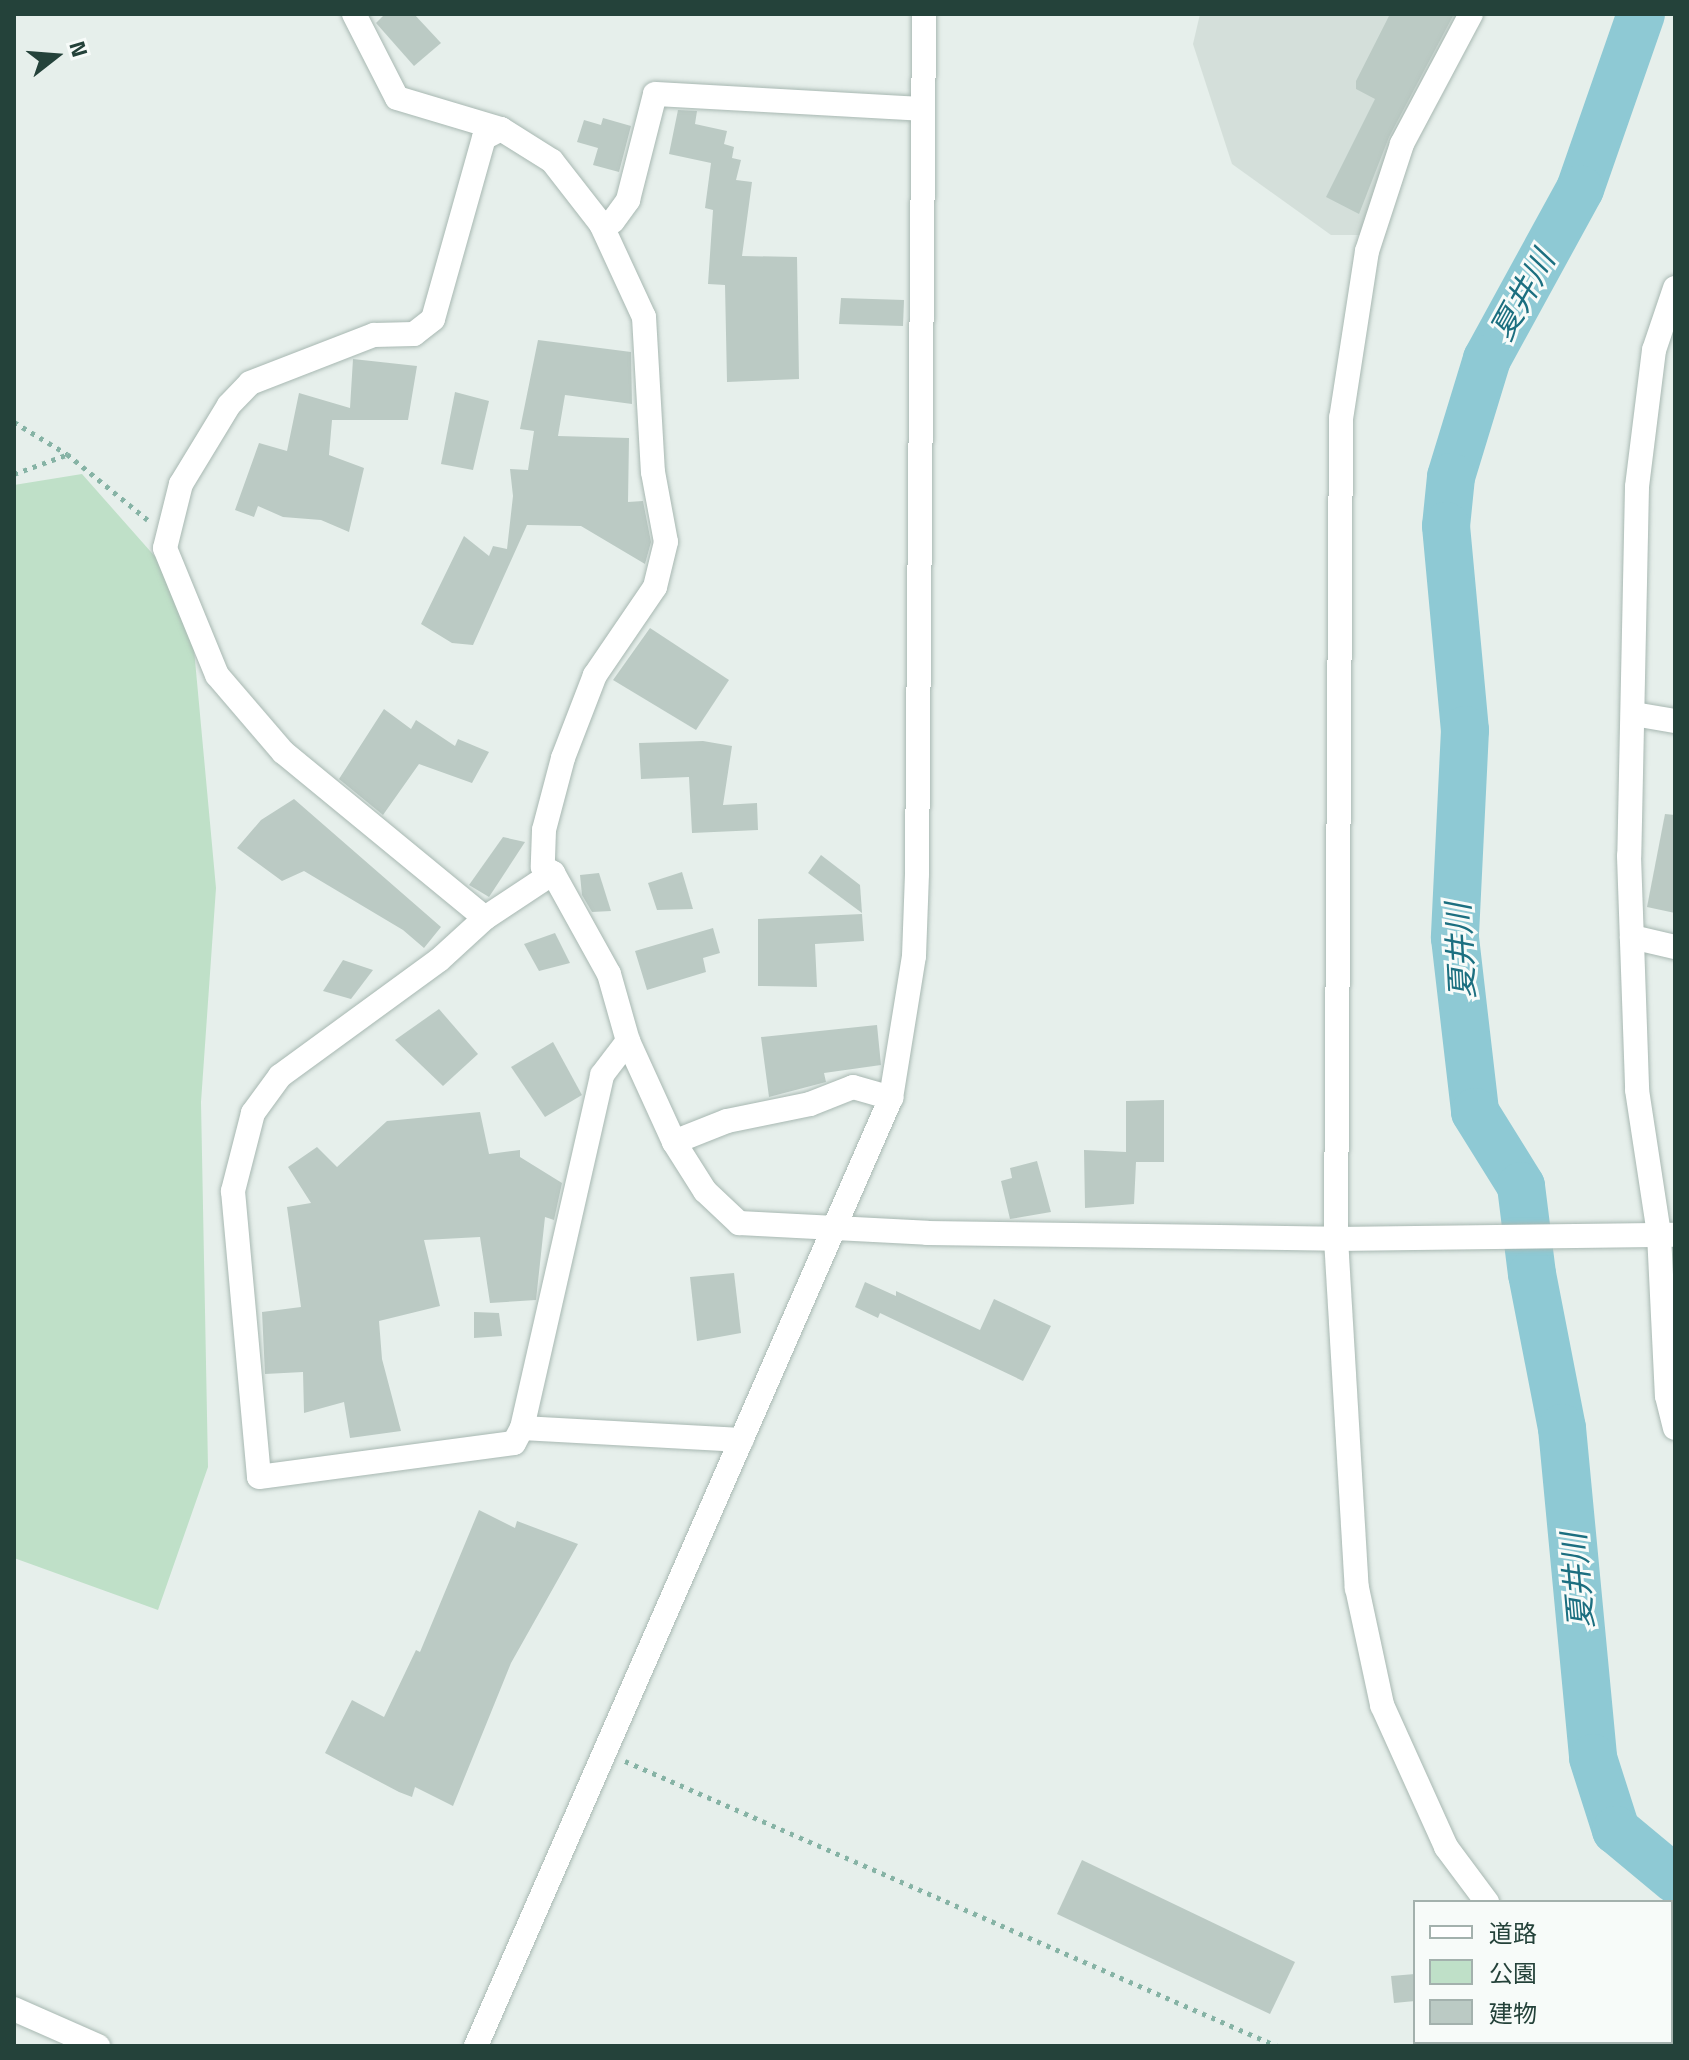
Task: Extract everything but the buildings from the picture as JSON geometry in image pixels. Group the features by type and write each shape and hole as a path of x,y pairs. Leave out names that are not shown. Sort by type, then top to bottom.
{"street":[{"path":"354,14 397,98 501,129 552,161 601,224 644,317 653,472 666,542 655,587 595,675 563,758 544,830 543,867 553,873 609,974 628,1041 674,1142 705,1191 739,1223 834,1224 927,1233 1348,1237 1667,1235"},
{"path":"476,2046 891,1098 905,1035 915,942 924,14"},
{"path":"1471,14 1402,144 1370,243 1341,418 1348,1237 1357,1588 1382,1705 1446,1847 1486,1900"},
{"path":"601,224 613,221 628,200 655,94 923,109"},
{"path":"485,918 283,752 217,675 165,548 181,484 229,405 250,383 374,335 414,334 433,319 484,138 501,129"},
{"path":"1675,288 1637,487 1632,937 1637,1090 1667,1235 1675,1428"},
{"path":"1634,714 1675,721"},
{"path":"553,873 485,918 439,960 280,1076 253,1113 233,1191 259,1477 514,1443 522,1428 602,1075 628,1041"},
{"path":"1632,937 1675,947"},
{"path":"674,1142 727,1121 810,1104 853,1087 891,1098"},
{"path":"522,1428 742,1440"},
{"path":"14,2009 98,2046"}],"path":[{"path":"14,422 67,454 167,536"},
{"path":"14,474 67,454"},
{"path":"606,1752 1277,2046"}],"shaded area":[{"path":"1200,14 1465,14 1373,235 1331,235 1232,164 1193,44"}],"green space":[{"path":"82,474 189,595 216,888 201,1102 208,1467 158,1610 14,1558 14,485"}],"waterway":[{"name":"夏井川","path":"1641,14 1580,189 1487,359 1451,477 1446,526 1465,730 1455,938 1475,1112 1521,1186 1532,1274 1562,1428 1593,1758 1616,1830 1675,1879"}]}
